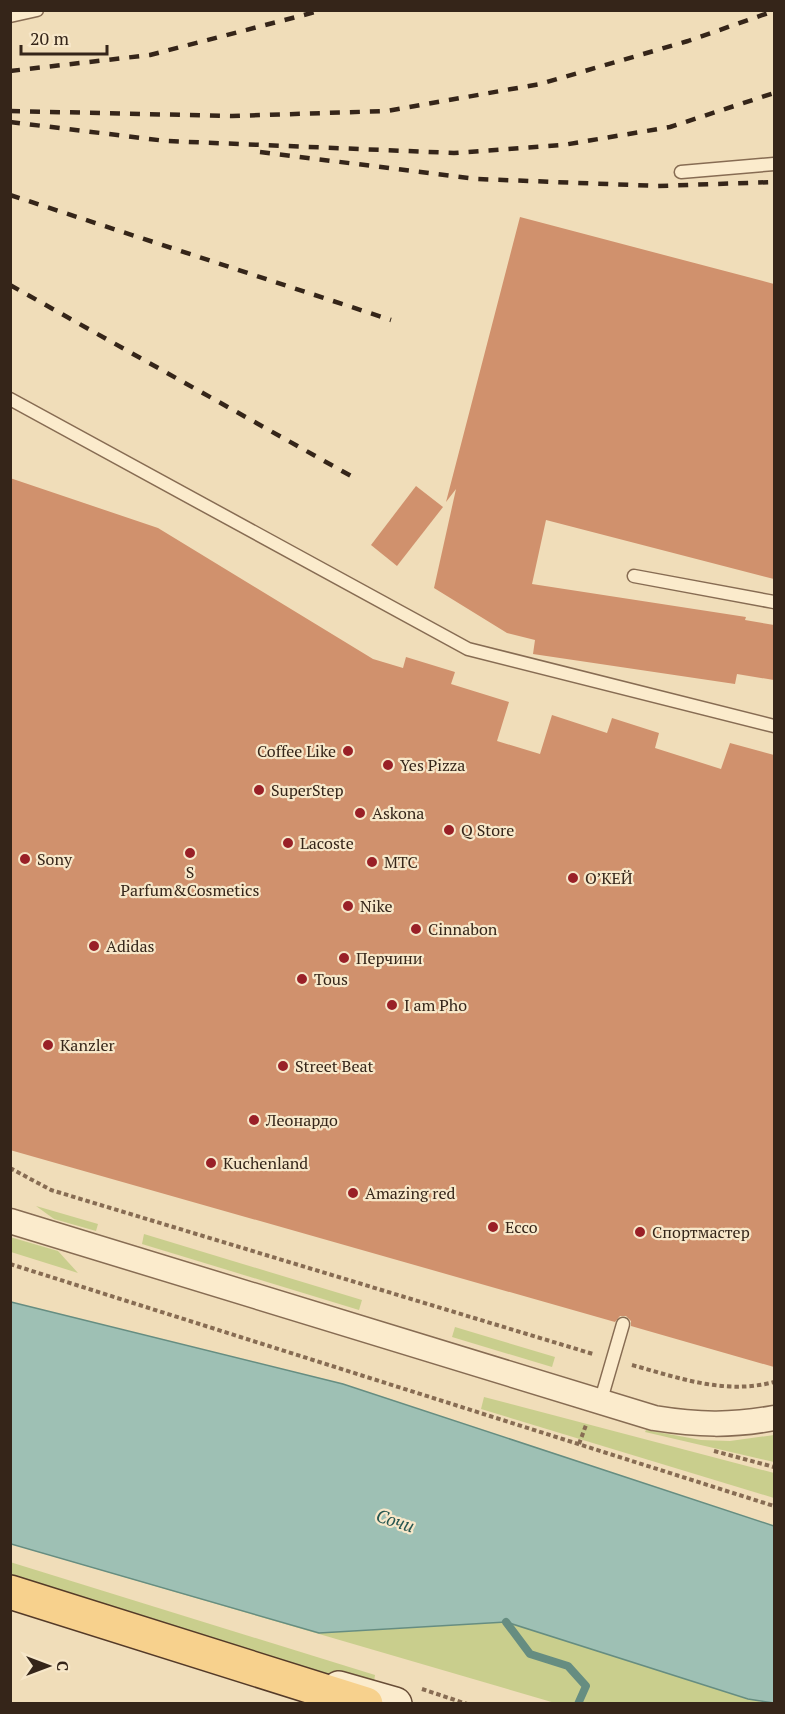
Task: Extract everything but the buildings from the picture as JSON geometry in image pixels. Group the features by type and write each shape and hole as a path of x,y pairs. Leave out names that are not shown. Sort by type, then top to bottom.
{"main road":[{"path":"10,1592 366,1704"},
{"path":"219,1656 405,1695"},
{"path":"219,1656 328,1703"}],"street":[{"path":"10,1221 654,1418 699,1425 742,1424 774,1418"}],"lane":[{"path":"10,16 37,10"},
{"path":"681,172 774,164"},
{"path":"10,399 468,649 774,726"},
{"path":"634,576 774,602"},
{"path":"600,1403 623,1324"}],"path":[{"path":"10,1168 51,1190 612,1360 707,1386 752,1388 774,1382"},
{"path":"10,1264 774,1506"},
{"path":"405,1695 467,1704"}],"green space":[{"path":"36,1206 98,1224 96,1231 54,1219"},
{"path":"144,1234 362,1300 359,1310 142,1244"},
{"path":"10,1237 58,1251 78,1273 11,1252"},
{"path":"455,1327 555,1357 552,1367 452,1337"},
{"path":"484,1397 774,1473 774,1498 481,1409"},
{"path":"646,1430 701,1440 730,1441 774,1435 774,1462 645,1432"},
{"path":"10,1526 339,1632 506,1622 765,1703 555,1703 11,1544"},
{"path":"10,1562 375,1675 371,1703 11,1592"}],"water":[{"name":"Сочи","path":"11,1302 343,1384 774,1526 774,1703 748,1699 506,1622 319,1633 11,1544"}],"waterway":[{"path":"506,1622 530,1654 568,1666 586,1686 578,1704"}],"railway":[{"path":"10,71 150,55 323,10"},
{"path":"10,111 232,116 387,111 540,84 688,41 774,11"},
{"path":"10,122 166,141 454,153 563,145 670,127 774,93"},
{"path":"260,152 477,179 658,186 774,182"},
{"path":"10,195 391,320"},
{"path":"10,285 351,476"}],"place":[{"name":"Coffee Like","path":"348,751"},
{"name":"Yes Pizza","path":"388,765"},
{"name":"SuperStep","path":"259,790"},
{"name":"Askona","path":"360,813"},
{"name":"Q Store","path":"449,830"},
{"name":"Lacoste","path":"288,843"},
{"name":"S Parfum&Cosmetics","path":"190,853"},
{"name":"Sony","path":"25,859"},
{"name":"МТС","path":"372,862"},
{"name":"О’КЕЙ","path":"573,878"},
{"name":"Nike","path":"348,906"},
{"name":"Cinnabon","path":"416,929"},
{"name":"Adidas","path":"94,946"},
{"name":"Перчини","path":"344,958"},
{"name":"Tous","path":"302,979"},
{"name":"I am Pho","path":"392,1005"},
{"name":"Kanzler","path":"48,1045"},
{"name":"Street Beat","path":"283,1066"},
{"name":"Леонардо","path":"254,1120"},
{"name":"Kuchenland","path":"211,1163"},
{"name":"Amazing red","path":"353,1193"},
{"name":"Ecco","path":"493,1227"},
{"name":"Спортмастер","path":"640,1232"}]}
